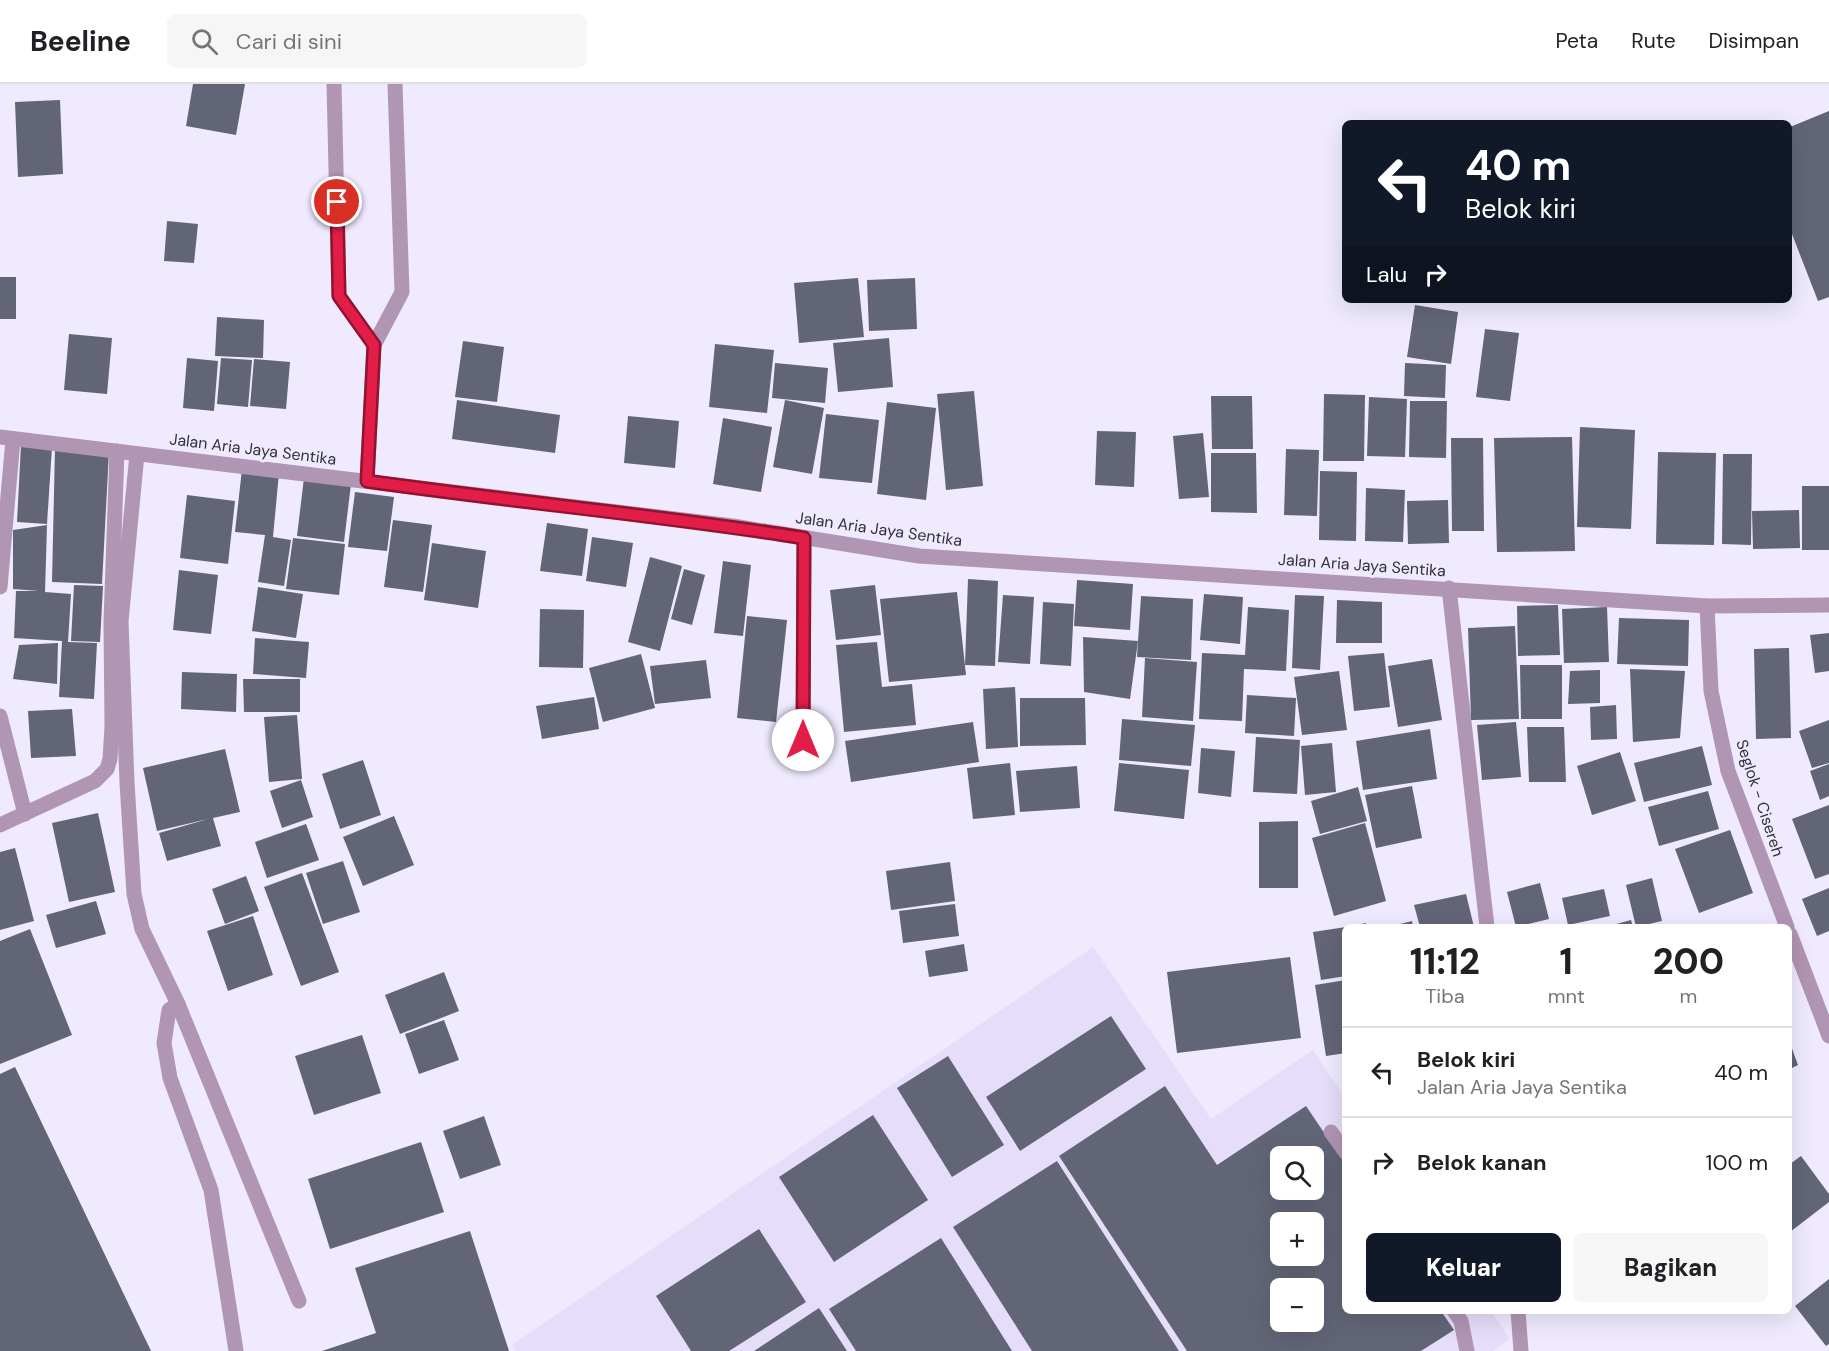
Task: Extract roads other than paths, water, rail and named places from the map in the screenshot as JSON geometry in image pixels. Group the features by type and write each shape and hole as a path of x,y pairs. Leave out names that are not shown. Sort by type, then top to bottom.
{"street":[{"path":"334,84 339,296 374,345"},
{"path":"367,481 374,345 402,292 396,84"},
{"path":"0,587 6,438"},
{"name":"Jalan Aria Jaya Sentika","path":"6,438 733,526 919,556 1707,606 1829,605"},
{"path":"0,825 95,781 107,769 112,727 111,622 117,451"},
{"path":"137,454 121,621 134,894 142,929 178,1004 299,1301"},
{"path":"803,740 804,538"},
{"path":"1449,588 1488,924"},
{"name":"Seglok - Cisereh","path":"1707,606 1711,691 1728,771 1786,924"},
{"path":"0,716 25,814"},
{"path":"1792,939 1829,1036"},
{"path":"178,1004 169,1010 164,1043 171,1078 211,1190 236,1351"},
{"path":"1331,1132 1342,1147"},
{"path":"1456,1314 1461,1321 1467,1351"},
{"path":"1518,1314 1521,1351"}]}
